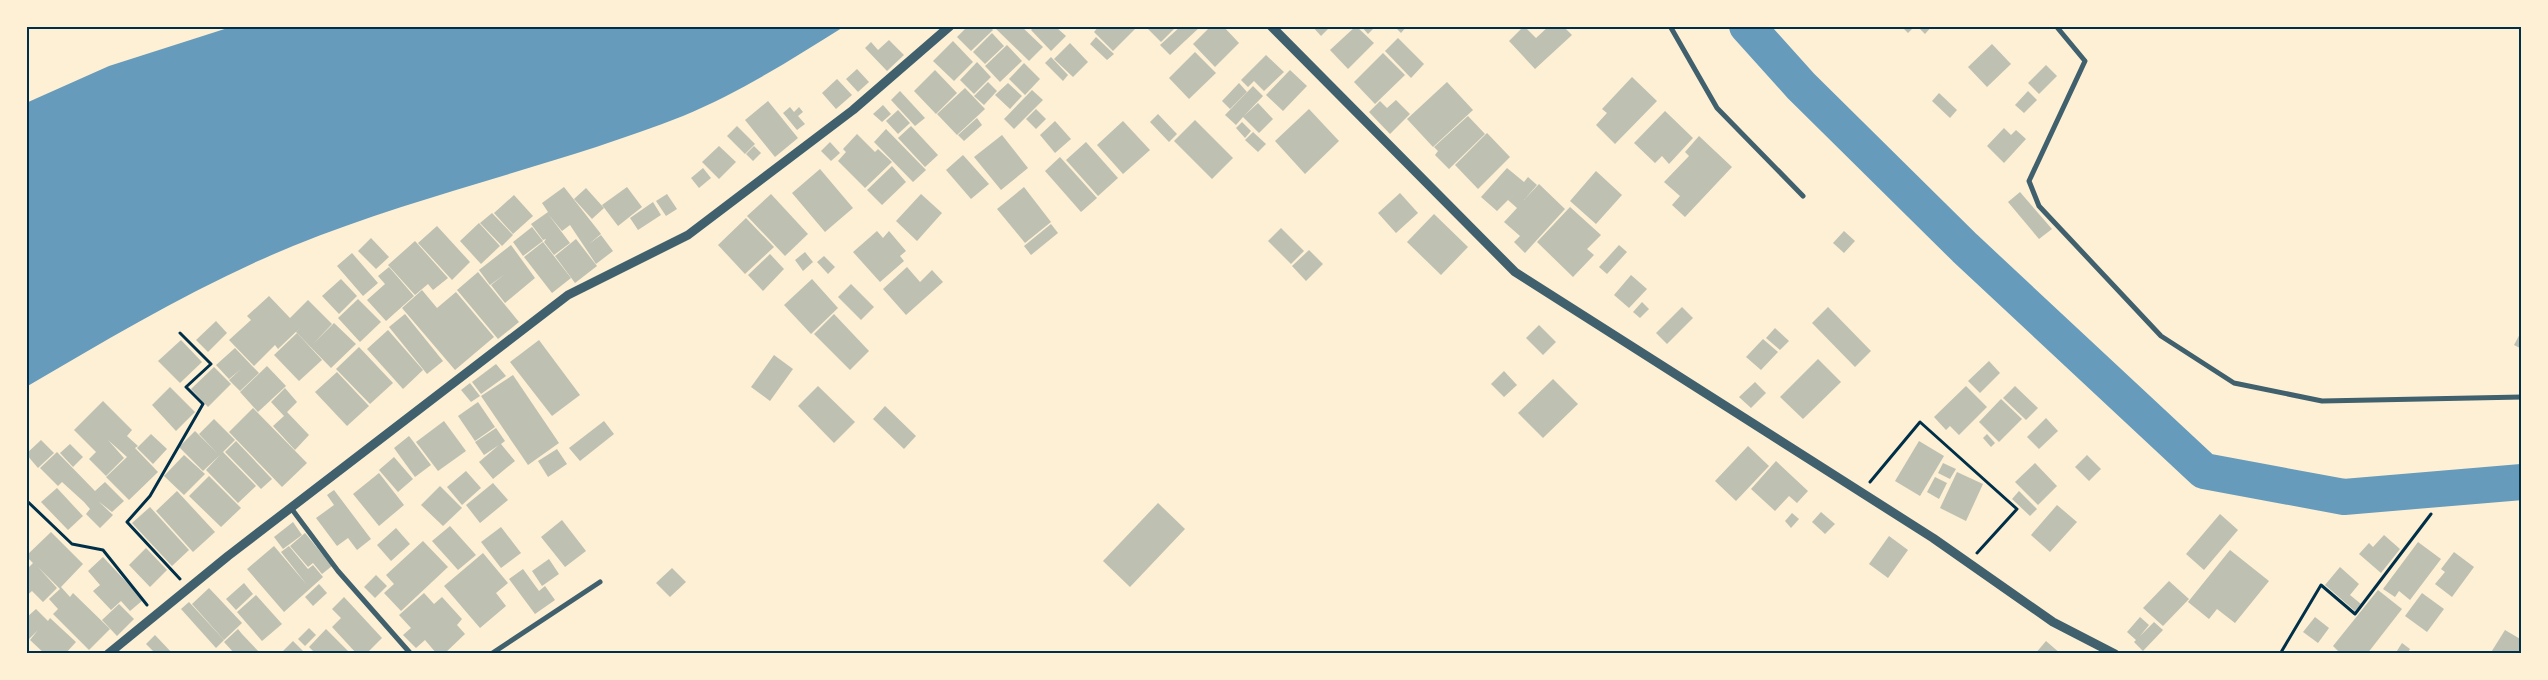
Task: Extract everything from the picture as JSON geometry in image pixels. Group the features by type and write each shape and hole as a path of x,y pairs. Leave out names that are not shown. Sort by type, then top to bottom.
{"street":[{"path":"108,654 290,507 568,295 688,235 853,110 950,26"},
{"path":"1271,26 1515,272 1861,492 1969,563 2053,622 2115,654"},
{"path":"1670,26 1717,108 1803,196"},
{"path":"2056,26 2085,61 2029,181 2039,206 2161,336 2234,383 2322,401 2522,397"},
{"path":"290,507 338,571 411,654"},
{"path":"491,654 600,582"}],"path":[{"path":"180,333 211,364 186,388 203,404 150,496 128,522 189,589"},
{"path":"1861,492 1920,422 2017,509 1969,563"},
{"path":"26,500 72,544 103,550 155,615"},
{"path":"2280,654 2321,585 2355,614 2431,514"}],"water":[{"path":"234,26 845,26 746,86 683,116 586,150 390,211 293,246 258,261 157,312 26,387 26,103 109,66"}],"building":[{"path":"968,26 989,26 993,30 971,51 957,37"},
{"path":"993,26 1021,26 1043,47 1029,61"},
{"path":"1035,26 1058,26 1057,28 1066,36 1051,51 1031,30"},
{"path":"1099,26 1138,26 1113,51 1094,32"},
{"path":"1145,26 1177,26 1161,42"},
{"path":"1181,26 1201,26 1170,55 1160,45"},
{"path":"1211,26 1223,26 1239,43 1215,67 1193,44"},
{"path":"1312,26 1331,26 1321,36"},
{"path":"1356,26 1374,43 1348,69 1330,50"},
{"path":"1361,26 1376,26 1368,34"},
{"path":"1394,26 1407,26 1401,33"},
{"path":"1524,26 1536,38 1549,26 1563,26 1572,35 1535,69 1509,41"},
{"path":"1901,26 1915,26 1908,33"},
{"path":"1917,26 1932,26 1925,34"},
{"path":"992,33 1004,46 985,64 973,52"},
{"path":"1096,37 1114,54 1107,60 1090,44"},
{"path":"1398,38 1424,64 1411,78 1385,51"},
{"path":"889,40 904,55 887,71 865,48 871,42 878,50"},
{"path":"953,41 973,62 954,81 933,61"},
{"path":"1070,43 1088,62 1073,77 1054,59"},
{"path":"1992,44 2011,64 1987,87 1968,67"},
{"path":"1007,45 1022,61 1000,82 985,66"},
{"path":"1195,52 1216,73 1189,99 1169,78"},
{"path":"1383,53 1405,75 1375,104 1354,82"},
{"path":"1266,55 1284,72 1264,91 1254,81 1248,87 1241,80"},
{"path":"1051,57 1068,75 1063,81 1045,63"},
{"path":"977,62 991,77 974,94 960,80"},
{"path":"1024,63 1040,79 1025,95 1009,79"},
{"path":"2046,65 2057,76 2039,94 2028,83"},
{"path":"857,69 869,82 858,92 846,79"},
{"path":"935,70 957,93 936,114 914,91"},
{"path":"1290,70 1307,86 1283,111 1266,95"},
{"path":"1632,77 1657,101 1615,144 1596,125 1607,113 1602,109"},
{"path":"837,79 852,95 836,109 822,93"},
{"path":"988,82 997,91 984,105 974,96"},
{"path":"1447,82 1473,110 1433,147 1407,119"},
{"path":"1008,83 1022,96 1010,109 995,95"},
{"path":"1239,83 1247,92 1230,109 1222,101"},
{"path":"1253,86 1263,96 1244,116 1258,103 1273,119 1259,133 1243,117 1236,125 1225,115"},
{"path":"965,88 985,109 957,135 937,114"},
{"path":"1032,90 1043,100 1014,129 1004,119"},
{"path":"900,91 925,118 915,126 891,100"},
{"path":"2028,91 2037,100 2024,113 2015,105"},
{"path":"1939,93 1957,110 1950,118 1932,101"},
{"path":"1396,100 1410,114 1390,134 1369,112 1380,101 1387,108"},
{"path":"768,101 798,138 775,157 745,120"},
{"path":"883,105 891,114 882,122 873,114"},
{"path":"790,107 794,112 799,107 803,112 798,116 805,124 797,130 783,113"},
{"path":"1036,109 1046,119 1036,129 1026,119"},
{"path":"1309,109 1339,141 1305,174 1275,141"},
{"path":"898,110 910,123 898,134 886,121"},
{"path":"1665,111 1693,138 1669,164 1662,156 1655,163 1634,143"},
{"path":"1158,114 1177,134 1169,142 1150,122"},
{"path":"1468,116 1485,134 1449,169 1435,155 1438,151 1434,147"},
{"path":"977,118 982,125 964,141 958,135"},
{"path":"1195,120 1233,158 1212,179 1174,141"},
{"path":"1055,121 1071,139 1055,153 1040,135"},
{"path":"1123,121 1150,150 1123,174 1097,145"},
{"path":"1242,122 1251,131 1245,138 1236,128"},
{"path":"737,126 755,144 745,154 727,136"},
{"path":"911,126 938,155 925,167 898,138"},
{"path":"2004,128 2011,135 2016,130 2026,139 2004,163 1987,146"},
{"path":"886,129 926,170 913,182 874,142"},
{"path":"1253,132 1266,144 1258,152 1245,140"},
{"path":"1487,133 1510,157 1478,189 1455,165"},
{"path":"857,134 875,152 878,149 892,162 865,188 838,161 846,152 843,149"},
{"path":"1002,135 1028,168 1001,190 974,157"},
{"path":"1699,136 1732,167 1685,217 1672,205 1680,196 1664,182 1689,156 1685,152"},
{"path":"830,142 840,153 831,161 821,151"},
{"path":"1086,142 1118,178 1098,196 1066,160"},
{"path":"719,146 736,162 719,179 702,162"},
{"path":"754,146 761,153 753,161 746,154"},
{"path":"963,155 989,184 971,199 946,170"},
{"path":"1060,157 1097,198 1081,212 1045,171"},
{"path":"892,166 906,182 882,205 867,190"},
{"path":"703,168 711,178 699,188 691,178"},
{"path":"1507,168 1524,182 1528,177 1537,185 1524,200 1539,184 1565,209 1525,253 1514,242 1520,236 1504,222 1517,208 1508,200 1497,211 1481,197"},
{"path":"820,169 853,208 825,232 792,193"},
{"path":"1596,171 1622,195 1596,224 1570,201"},
{"path":"564,187 601,234 589,244 601,235 613,251 596,264 570,225 562,231 548,214 570,243 554,255 544,242 546,239 543,240 531,224 548,212 542,203"},
{"path":"627,187 642,207 618,226 602,205"},
{"path":"1024,187 1051,222 1025,243 997,209"},
{"path":"586,188 604,208 592,219 574,199"},
{"path":"2020,192 2052,229 2039,239 2008,202"},
{"path":"1400,193 1418,213 1396,233 1378,213"},
{"path":"667,194 677,209 666,216 656,201"},
{"path":"771,194 808,234 785,256 747,216"},
{"path":"921,194 942,213 917,241 896,221"},
{"path":"514,195 533,216 513,234 494,213"},
{"path":"653,202 661,215 638,230 630,218"},
{"path":"1570,207 1601,235 1587,249 1594,255 1573,277 1537,242"},
{"path":"492,213 513,235 502,246 480,223"},
{"path":"1434,214 1468,247 1441,275 1407,242"},
{"path":"746,218 774,247 745,274 718,245"},
{"path":"479,223 500,246 481,264 460,241"},
{"path":"1051,224 1058,233 1031,255 1024,246"},
{"path":"437,226 470,262 452,280 418,243"},
{"path":"532,227 543,241 523,256 513,242"},
{"path":"1281,228 1304,251 1291,264 1268,241"},
{"path":"877,231 883,238 889,231 906,251 900,256 904,261 880,282 853,252"},
{"path":"1844,231 1855,241 1844,253 1833,243"},
{"path":"371,238 389,257 376,269 358,251"},
{"path":"576,239 597,266 575,283 555,256"},
{"path":"415,241 448,278 433,290 428,284 415,295 388,265"},
{"path":"543,242 571,278 552,293 524,257"},
{"path":"511,245 535,278 505,303 491,285 505,274 490,285 479,270"},
{"path":"1619,245 1627,252 1607,274 1599,267"},
{"path":"1309,250 1323,264 1306,281 1292,266"},
{"path":"805,252 813,262 803,271 795,260"},
{"path":"352,253 378,283 363,296 337,266"},
{"path":"770,254 784,269 763,291 748,275"},
{"path":"824,256 835,267 828,274 817,262"},
{"path":"389,267 414,296 386,321 367,300 385,284 378,276"},
{"path":"907,267 920,282 932,270 943,282 906,315 883,289"},
{"path":"478,272 519,322 498,339 457,290"},
{"path":"1631,275 1647,289 1629,308 1614,295"},
{"path":"341,279 357,296 339,314 322,296"},
{"path":"812,279 838,308 811,334 784,305"},
{"path":"851,284 874,307 861,320 838,297"},
{"path":"422,290 437,308 456,292 494,337 455,370 402,308"},
{"path":"269,296 290,318 308,300 332,324 313,344 334,323 356,344 331,368 296,332 300,328 278,349 275,345 254,366 229,340 251,320 247,316"},
{"path":"358,299 381,322 360,342 338,318"},
{"path":"1642,302 1649,309 1640,318 1633,312"},
{"path":"1682,307 1693,318 1667,344 1656,333"},
{"path":"1828,307 1871,351 1855,367 1812,323"},
{"path":"405,314 443,361 427,374 389,327"},
{"path":"834,314 869,351 850,370 814,334"},
{"path":"216,321 227,333 208,352 196,340"},
{"path":"1539,325 1556,342 1543,355 1526,338"},
{"path":"1775,328 1789,341 1780,350 1766,338"},
{"path":"388,330 423,370 403,389 367,349"},
{"path":"2522,330 2522,349 2514,345"},
{"path":"297,333 322,360 299,381 274,355"},
{"path":"1763,339 1778,352 1761,370 1746,357"},
{"path":"181,340 202,362 180,383 158,361"},
{"path":"539,340 580,395 552,416 510,362"},
{"path":"359,347 393,383 370,404 336,369"},
{"path":"235,348 259,373 240,391 229,380 241,369 229,379 216,365"},
{"path":"774,355 793,369 770,401 751,387"},
{"path":"1818,359 1841,382 1803,419 1780,397"},
{"path":"1989,361 2000,373 1980,393 1968,381"},
{"path":"496,364 506,376 481,394 472,382"},
{"path":"267,366 286,386 258,412 240,392"},
{"path":"214,367 231,384 208,407 191,389"},
{"path":"1504,371 1517,385 1504,397 1491,384"},
{"path":"337,372 369,406 347,426 315,392"},
{"path":"513,375 559,443 528,465 481,396"},
{"path":"1553,379 1578,404 1543,438 1518,413"},
{"path":"1755,382 1766,393 1751,408 1739,397"},
{"path":"470,383 480,396 471,402 461,390"},
{"path":"818,386 855,422 834,443 798,406"},
{"path":"1966,386 1987,407 1959,435 1950,426 1946,430 1934,417"},
{"path":"2015,386 2038,408 2026,420 2003,398"},
{"path":"170,387 195,412 176,431 152,405"},
{"path":"285,388 297,402 287,412 309,435 295,450 273,426 284,416 271,402"},
{"path":"2001,399 2022,419 1999,442 1979,422"},
{"path":"103,401 132,430 127,436 138,446 135,448 158,472 129,500 106,477 127,457 108,440 124,458 106,476 89,459 96,452 74,430"},
{"path":"478,402 495,427 475,441 458,416"},
{"path":"885,406 916,436 904,449 873,419"},
{"path":"253,408 307,463 282,487 229,432"},
{"path":"2046,418 2058,431 2039,449 2027,437"},
{"path":"214,419 235,440 223,452 256,486 238,503 206,470 220,455 203,471 179,447 195,431 217,453 199,434"},
{"path":"444,421 466,451 438,471 416,442"},
{"path":"604,421 614,434 580,461 569,448"},
{"path":"496,428 505,441 501,444 515,461 493,479 479,462 499,445 484,455 475,442"},
{"path":"151,434 167,449 153,464 137,448"},
{"path":"1987,434 1995,443 1991,447 1983,438"},
{"path":"409,436 431,465 415,477 394,448"},
{"path":"41,440 54,453 38,468 26,454"},
{"path":"236,441 272,479 261,489 225,452"},
{"path":"1919,441 1944,456 1920,496 1895,481"},
{"path":"70,444 83,457 73,467 60,453"},
{"path":"1748,446 1769,466 1736,501 1715,481"},
{"path":"557,449 567,464 548,477 538,461"},
{"path":"57,452 95,491 105,482 124,501 112,512 98,501 113,515 100,528 86,514 90,509 84,502 62,482 58,486 40,468"},
{"path":"184,455 205,474 184,495 164,476"},
{"path":"2087,455 2101,469 2089,481 2075,467"},
{"path":"394,457 413,479 398,492 379,470"},
{"path":"1776,461 1808,491 1797,503 1789,496 1775,511 1751,489"},
{"path":"1943,463 1956,469 1950,479 1938,473"},
{"path":"2035,463 2057,486 2038,505 2015,482"},
{"path":"466,471 481,488 462,505 447,487"},
{"path":"1957,472 1983,484 1966,521 1940,508"},
{"path":"379,473 404,505 379,526 353,494"},
{"path":"209,476 241,508 221,527 189,496"},
{"path":"1935,477 1947,483 1939,499 1927,492"},
{"path":"493,483 508,500 480,523 466,505"},
{"path":"440,486 462,508 443,526 421,505"},
{"path":"57,488 83,516 68,530 41,502"},
{"path":"334,490 371,539 357,550 348,538 337,546 316,518 334,505 327,495"},
{"path":"177,491 215,532 193,552 156,511"},
{"path":"2019,491 2037,509 2030,516 2012,499"},
{"path":"1158,503 1185,529 1130,587 1103,561"},
{"path":"2057,505 2077,522 2050,552 2031,535"},
{"path":"150,507 189,550 172,566 132,523"},
{"path":"1821,512 1835,524 1825,534 1812,522"},
{"path":"1792,513 1799,519 1791,528 1785,521"},
{"path":"2220,514 2238,530 2204,570 2186,554"},
{"path":"562,520 586,551 565,567 541,537"},
{"path":"293,522 302,535 283,549 274,537"},
{"path":"450,526 476,555 458,570 432,541"},
{"path":"501,527 521,553 501,568 481,542"},
{"path":"396,528 410,544 391,561 377,545"},
{"path":"51,532 83,564 61,587 70,597 73,593 110,629 89,650 53,614 58,609 49,599 60,589 38,567 57,588 43,602 32,591 26,596 26,570 33,563 26,556"},
{"path":"305,533 332,566 322,574 313,563 308,567 290,546"},
{"path":"2384,535 2400,549 2381,573 2359,554 2369,543 2373,547"},
{"path":"1889,536 1908,550 1888,578 1869,564"},
{"path":"423,541 448,567 401,611 384,593 394,584 386,575"},
{"path":"2418,542 2441,559 2410,600 2399,591 2395,597 2383,589"},
{"path":"274,546 307,585 281,552 289,546 308,569 313,565 323,577 284,612 247,569"},
{"path":"146,548 167,570 150,587 129,565"},
{"path":"2230,550 2269,581 2235,623 2217,609 2209,619 2188,602"},
{"path":"2454,552 2474,567 2452,597 2435,584 2445,572 2441,569"},
{"path":"483,553 508,583 496,593 506,606 480,628 444,586"},
{"path":"103,557 143,600 130,611 121,601 111,610 93,591 100,585 88,571"},
{"path":"549,559 559,574 542,586 532,571"},
{"path":"2340,567 2359,584 2350,595 2361,604 2355,611 2325,585"},
{"path":"672,568 686,582 670,597 656,583"},
{"path":"523,569 539,591 545,586 555,600 535,614 509,579"},
{"path":"376,575 387,586 375,598 364,587"},
{"path":"2169,581 2189,599 2163,626 2143,608"},
{"path":"244,583 253,594 236,610 226,599"},
{"path":"319,584 327,593 313,606 305,597"},
{"path":"209,588 242,623 224,640 192,604"},
{"path":"2378,590 2402,609 2367,654 2341,654 2333,646"},
{"path":"424,593 434,604 442,597 462,619 457,625 465,634 444,654 437,654 425,640 416,648 403,635 411,628 399,615"},
{"path":"2422,593 2444,609 2427,632 2405,616"},
{"path":"256,595 282,624 262,641 237,612"},
{"path":"344,597 382,638 366,654 357,654 332,627 341,618 332,609"},
{"path":"189,602 224,640 216,648 181,609"},
{"path":"119,604 134,619 117,636 102,620"},
{"path":"36,609 48,621 50,618 76,642 65,654 45,654 30,640 38,630 26,642 26,618"},
{"path":"2140,617 2149,625 2140,636 2154,622 2163,630 2143,651 2134,642 2136,640 2127,632"},
{"path":"2315,617 2329,628 2318,643 2303,632"},
{"path":"309,628 316,635 305,646 298,639"},
{"path":"238,629 261,654 235,654 224,642"},
{"path":"326,629 349,654 316,654 309,647"},
{"path":"2505,630 2522,640 2522,646 2517,654 2490,654"},
{"path":"155,635 173,654 156,654 146,644"},
{"path":"293,641 306,654 280,654"},
{"path":"2046,641 2061,654 2035,654"},
{"path":"2402,643 2410,649 2407,654 2395,654"}],"waterway":[{"path":"1747,26 1801,86 1965,248 2204,471 2344,497 2522,482"}]}
